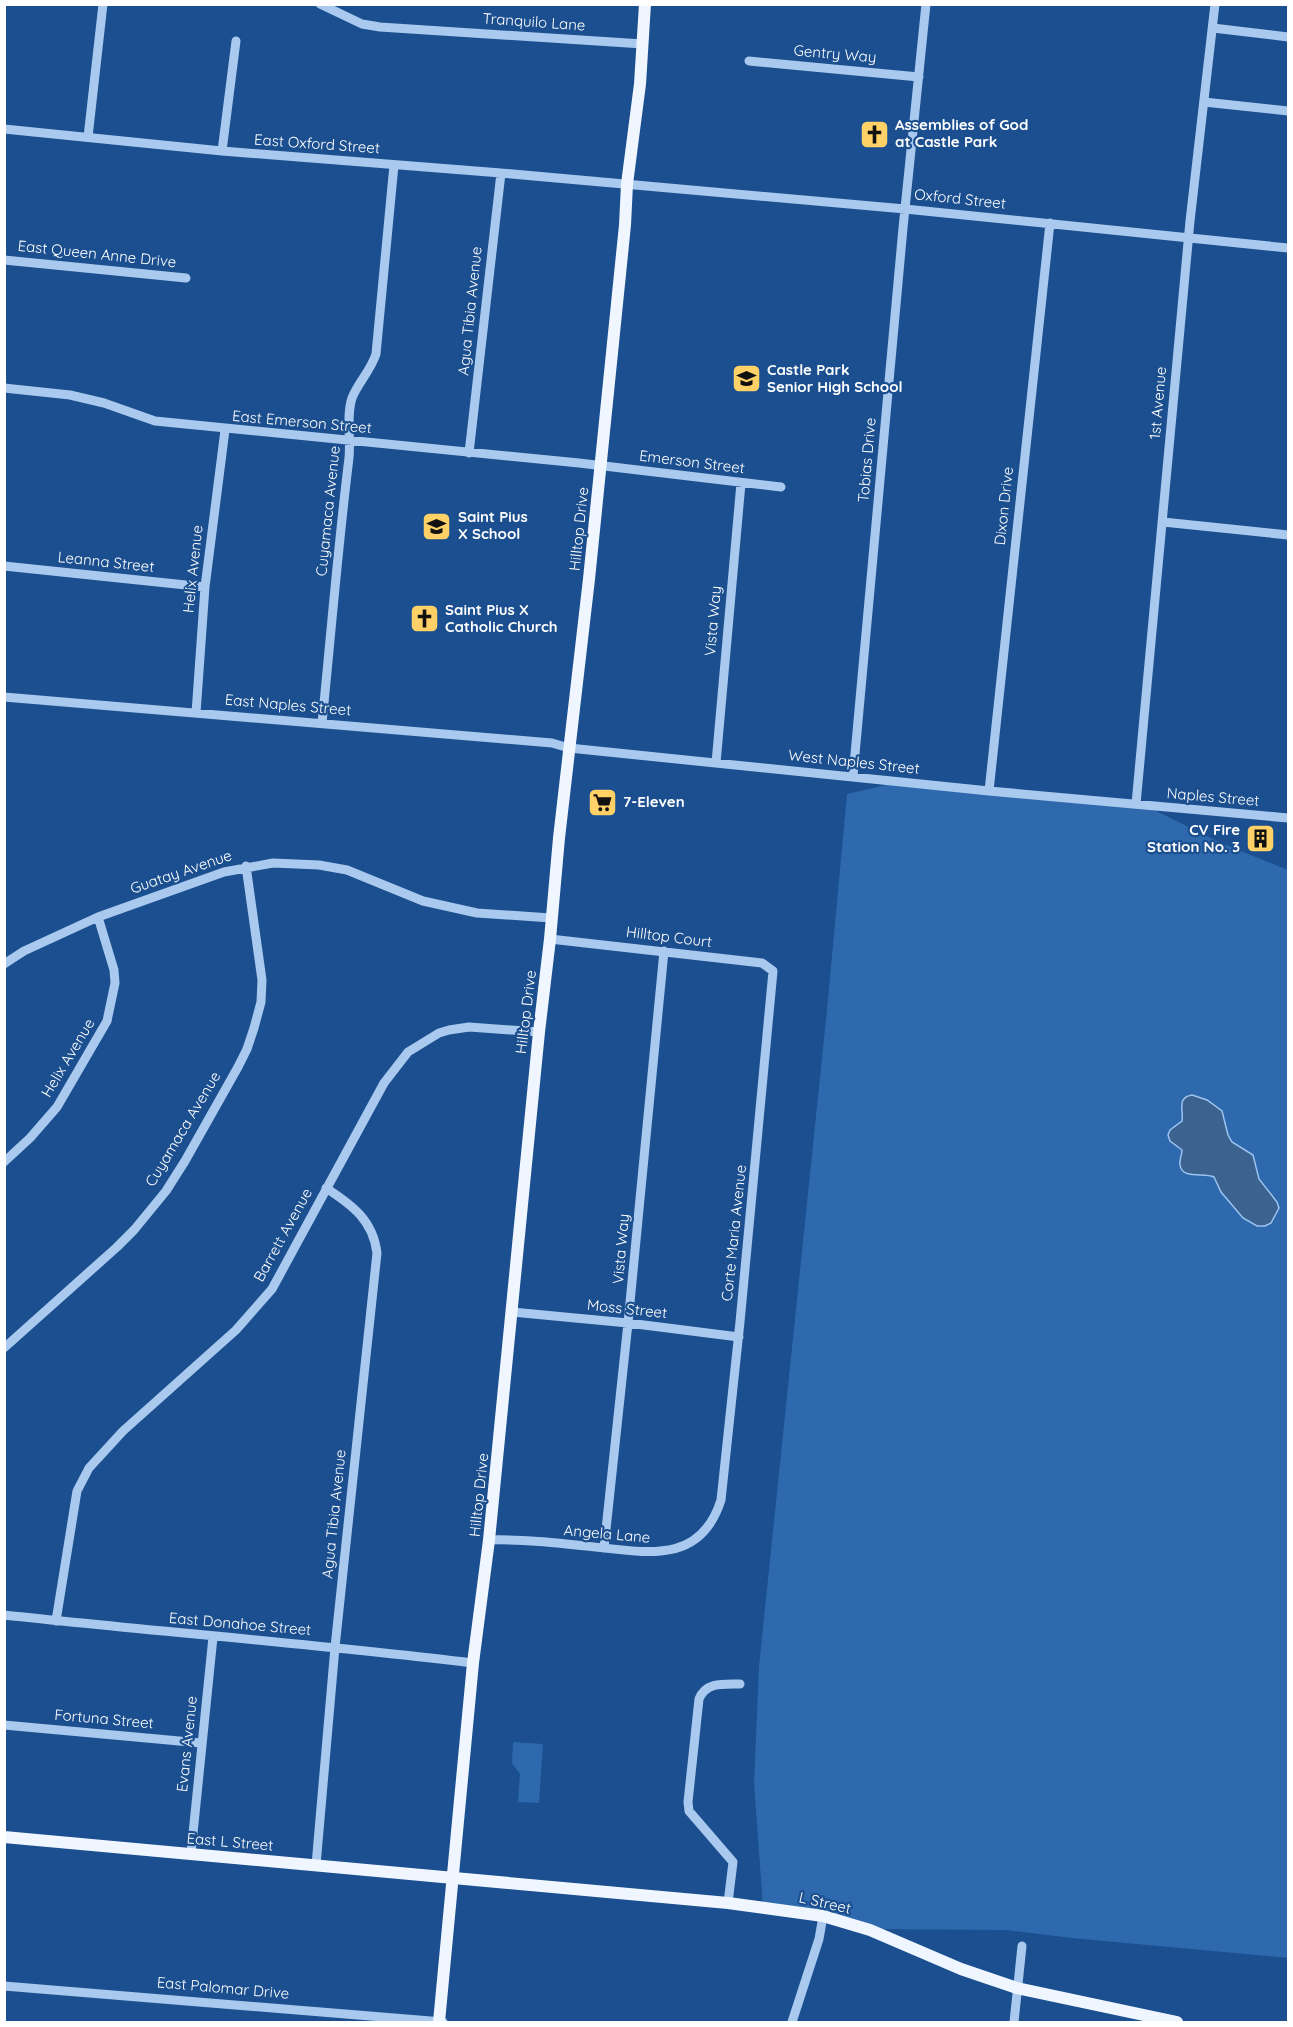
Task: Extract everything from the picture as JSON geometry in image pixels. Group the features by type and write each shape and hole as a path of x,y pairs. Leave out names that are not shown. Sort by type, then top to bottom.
{"main road":[{"name":"Hilltop Drive","path":"441,2022 473,1663 489,1540 539,1032 600,466 625,225 627,184 639,94 645,4"},
{"name":"East L Street","path":"4,1838 453,1878"},
{"name":"L Street","path":"453,1878 728,1903 823,1916 870,1930 961,1969 1017,1988 1177,2022"}],"street":[{"path":"88,137 103,4"},
{"name":"Tranquilo Lane","path":"320,4 362,24 380,27 643,44"},
{"name":"Tobias Drive","path":"852,776 926,4"},
{"name":"1st Avenue","path":"1136,804 1188,237 1204,102 1206,65 1215,4"},
{"path":"1213,28 1288,36"},
{"path":"222,151 236,41"},
{"name":"Gentry Way","path":"749,61 920,77"},
{"path":"1204,102 1288,111"},
{"name":"East Oxford Street","path":"4,129 222,151 627,184"},
{"name":"Cuyamaca Avenue","path":"322,723 344,492 351,442 353,397 372,366 376,354 394,165"},
{"name":"Agua Tibia Avenue","path":"469,453 501,173"},
{"name":"Oxford Street","path":"627,184 1050,223 1288,248"},
{"name":"Dixon Drive","path":"989,791 1050,223"},
{"name":"East Queen Anne Drive","path":"4,260 186,278"},
{"name":"East Emerson Street","path":"4,388 70,395 104,403 155,422 600,466"},
{"name":"Helix Avenue","path":"196,712 205,587 225,430"},
{"name":"Emerson Street","path":"600,466 781,488"},
{"name":"Vista Way","path":"716,763 741,483"},
{"path":"1163,522 1288,535"},
{"name":"Leanna Street","path":"4,566 205,587"},
{"name":"East Naples Street","path":"4,697 557,744 569,748"},
{"name":"West Naples Street","path":"569,748 1136,804"},
{"name":"Naples Street","path":"1136,804 1288,818"},
{"name":"Guatay Avenue","path":"4,964 24,951 98,917 218,873 246,866 273,863 323,865 347,870 406,895 477,914 551,918"},
{"name":"Cuyamaca Avenue","path":"4,1348 117,1247 166,1191 247,1049 261,1002 262,980 246,866"},
{"name":"Helix Avenue","path":"4,1161 30,1138 57,1107 107,1021 115,983 114,970 98,917"},
{"name":"Hilltop Court","path":"550,939 762,963 773,971 774,980"},
{"name":"Vista Way","path":"604,1548 664,951"},
{"name":"Corte Maria Avenue","path":"723,1488 774,980"},
{"name":"Barrett Avenue","path":"56,1621 77,1491 89,1468 123,1431 236,1330 272,1289 384,1083 408,1052 439,1033 449,1030 469,1027 539,1032"},
{"name":"Agua Tibia Avenue","path":"316,1865 335,1647 377,1253 373,1234 365,1218 353,1206 326,1188"},
{"name":"Moss Street","path":"512,1312 739,1337"},
{"name":"Angela Lane","path":"489,1540 604,1548 628,1552 672,1551 689,1543 703,1532 714,1517 723,1488"},
{"name":"East Donahoe Street","path":"4,1615 335,1647 473,1663"},
{"name":"Evans Avenue","path":"191,1853 213,1637"},
{"path":"728,1903 733,1862 689,1811 688,1802 699,1699 702,1692 713,1685 740,1684"},
{"name":"Fortuna Street","path":"4,1725 201,1743"},
{"path":"792,2022 819,1939 823,1916"},
{"path":"1014,2022 1022,1946"},
{"name":"East Palomar Drive","path":"4,1986 441,2022"}],"shaded area":[{"path":"912,779 1136,801 1221,843 1288,870 1288,1958 1005,1930 866,1929 763,1907 754,1783 759,1666 847,794"},
{"path":"1192,1095 1207,1100 1222,1111 1232,1142 1253,1155 1259,1179 1279,1208 1271,1223 1257,1226 1243,1218 1221,1192 1214,1177 1189,1174 1182,1170 1180,1163 1182,1150 1170,1141 1168,1135 1170,1130 1182,1121 1182,1102"},
{"path":"513,1742 543,1744 539,1803 518,1802 520,1774 512,1763"}],"place":[{"name":"Assemblies of God at Castle Park","path":"874,134"},
{"name":"Castle Park Senior High School","path":"746,379"},
{"name":"Saint Pius X School","path":"437,526"},
{"name":"Saint Pius X Catholic Church","path":"424,619"},
{"name":"7-Eleven","path":"602,802"},
{"name":"CV Fire Station No. 3","path":"1261,839"}]}
